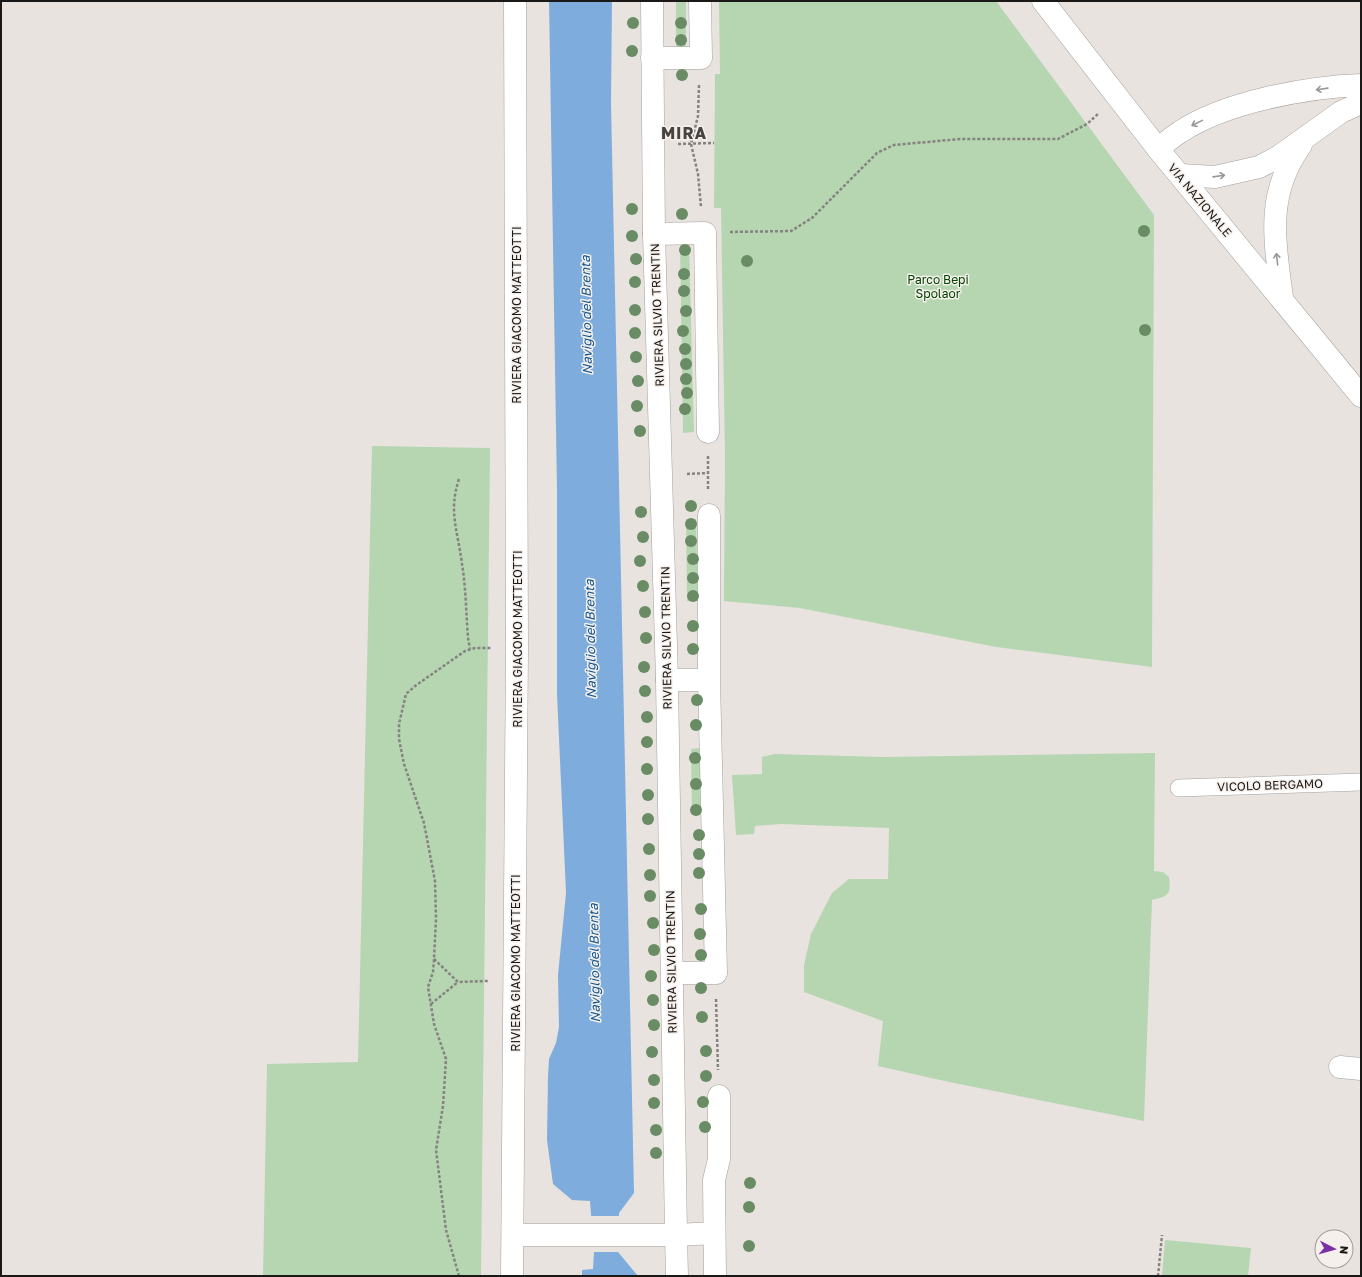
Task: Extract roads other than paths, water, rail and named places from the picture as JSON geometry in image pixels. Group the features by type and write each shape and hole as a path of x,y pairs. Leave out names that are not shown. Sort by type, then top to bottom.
{"street":[{"name":"RIVIERA GIACOMO MATTEOTTI","path":"512,1276 517,648 515,1"},
{"name":"RIVIERA SILVIO TRENTIN","path":"652,1 654,234 667,680 677,1276"},
{"path":"652,58 701,58 700,1"},
{"name":"VIA NAZIONALE","path":"1042,1 1158,148 1361,396"},
{"path":"1158,148 1180,132 1199,122 1246,104 1291,94 1361,85"},
{"path":"1180,175 1215,177 1259,167 1278,157 1306,138 1340,112 1361,103"},
{"path":"1282,298 1275,223 1277,195 1284,172 1306,138"},
{"path":"654,234 705,233 708,432"},
{"path":"672,973 716,972 709,680 708,515"},
{"path":"667,680 709,680"},
{"path":"715,1276 714,1180 719,1159 719,1096"},
{"path":"513,1235 676,1235 714,1233"}],"lane":[{"name":"VICOLO BERGAMO","path":"1178,788 1361,782"}],"water":[{"name":"Naviglio del Brenta","path":"549,1 612,1 611,103 634,1193 619,1213 618,1252 638,1276 582,1276 582,1270 593,1269 594,1252 590,1201 572,1200 553,1184 547,1140 549,1059 556,1043 559,1027 558,975 566,893 557,694 557,490"}],"district":[{"name":"MIRA","path":"684,133"}],"park label":[{"name":"Parco Bepi Spolaor","path":"938,286"}]}
